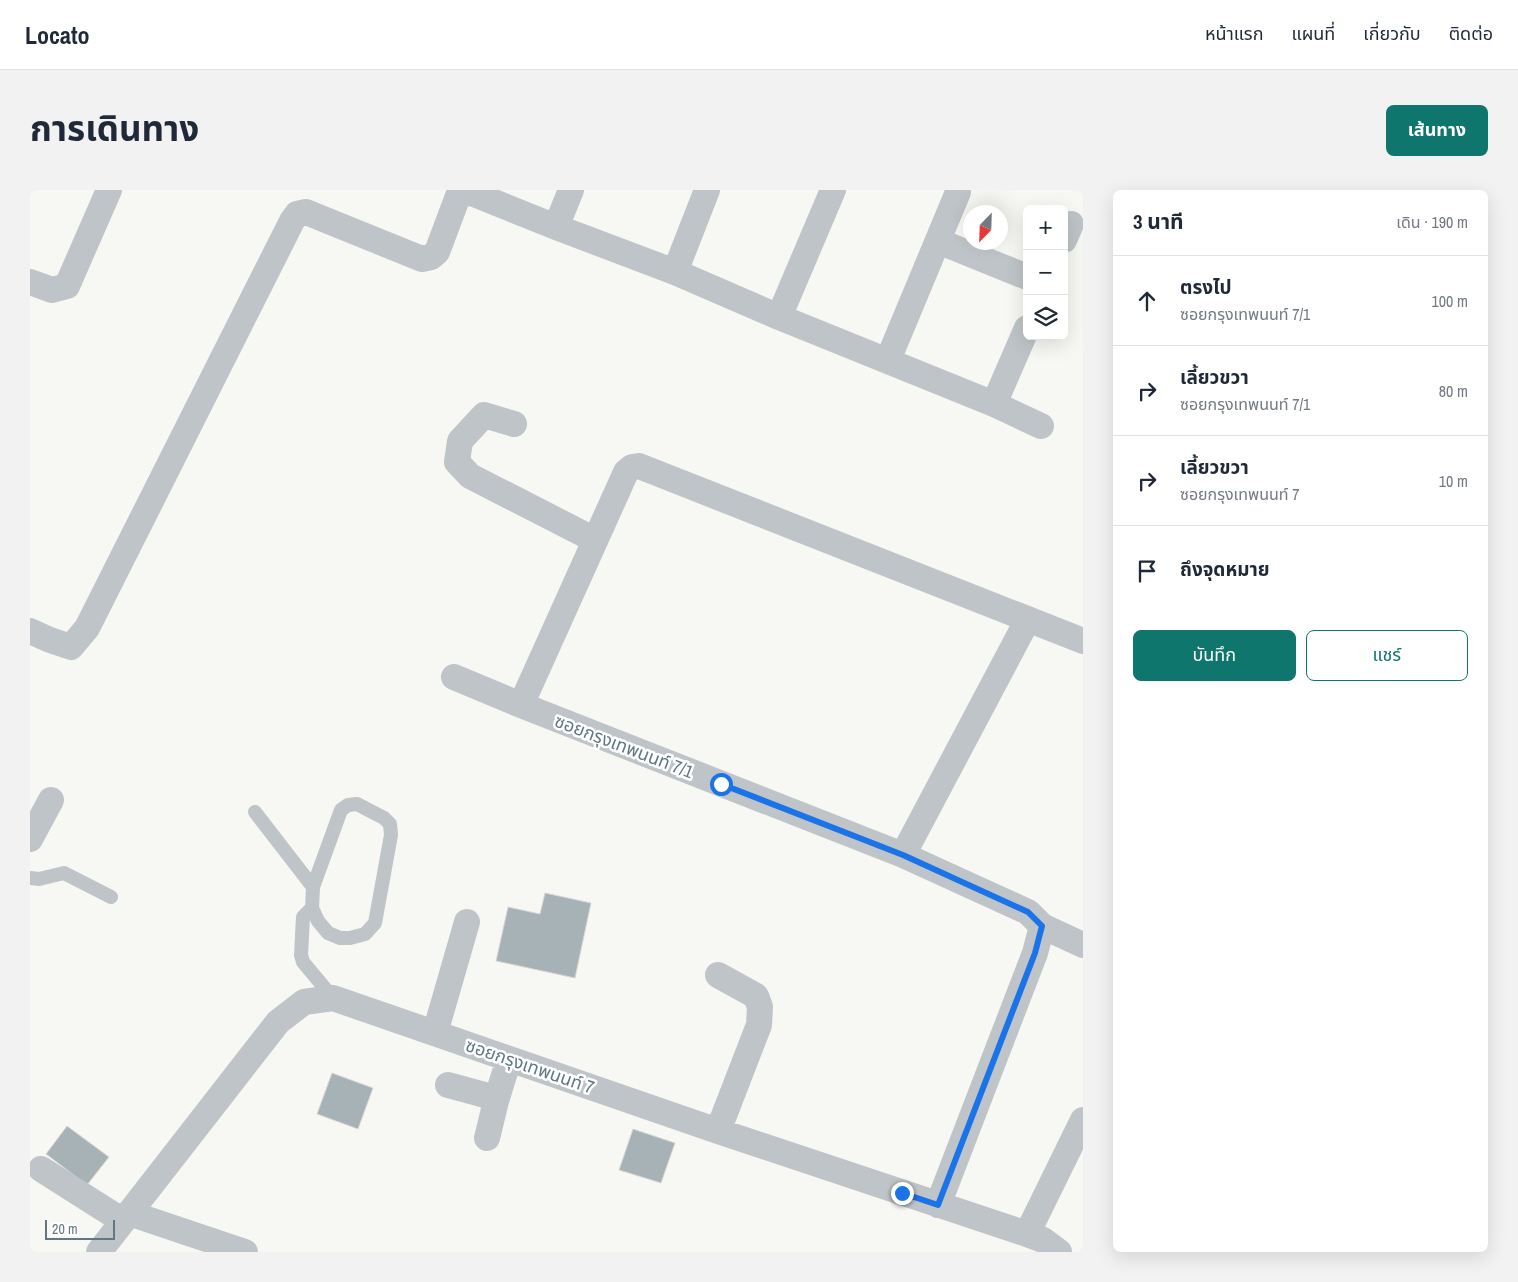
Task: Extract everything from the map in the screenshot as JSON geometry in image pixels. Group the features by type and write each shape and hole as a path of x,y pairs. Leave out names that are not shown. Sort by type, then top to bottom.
{"street":[{"path":"30,282 52,290 68,286 109,190"},
{"path":"556,227 571,190"},
{"path":"674,272 707,190"},
{"path":"779,317 833,190"},
{"path":"30,631 71,647 87,628 292,221 297,214 306,212 422,259 431,258 436,252 458,196 464,192 474,194 674,272 779,317 994,404 1042,426"},
{"path":"888,360 958,192"},
{"path":"938,241 1023,275"},
{"path":"994,404 1023,337"},
{"path":"514,424 484,415 460,441 457,462 470,476 595,540"},
{"path":"521,705 626,472 639,466 1083,641"},
{"path":"903,855 1028,619"},
{"name":"ซอยกรุงเทพนนท์ 7/1","path":"454,677 903,855 1028,912 1042,926 1083,945"},
{"path":"30,838 51,800"},
{"path":"435,1032 467,922"},
{"path":"938,1205 1035,953 1042,926"},
{"path":"718,975 756,996 760,1007 759,1025 718,1131"},
{"name":"ซอยกรุงเทพนนท์ 7","path":"99,1252 278,1022 304,1002 333,998 718,1131 1027,1234 1043,1240 1058,1252"},
{"path":"487,1138 509,1059"},
{"path":"448,1086 485,1095 496,1102"},
{"path":"1027,1234 1083,1120"},
{"path":"42,1170 126,1217 246,1252"}],"lane":[{"path":"357,804 384,818 390,824 391,835 375,923 365,934 350,938 340,938 328,932 318,921 312,908 313,887 341,810 348,805 357,804"},
{"path":"255,812 313,887"},
{"path":"30,878 39,879 64,873 111,897"},
{"path":"312,908 303,917 301,955 304,964 333,998"}],"building":[{"path":"545,893 591,903 575,978 496,961 508,907 540,914"},
{"path":"332,1073 373,1088 358,1129 317,1114"},
{"path":"67,1126 109,1157 87,1185 46,1154"},
{"path":"633,1129 675,1143 661,1183 619,1170"}],"route":[{"path":"721,784 903,855 1028,912 1042,926 1035,953 938,1205 902,1193"}]}
